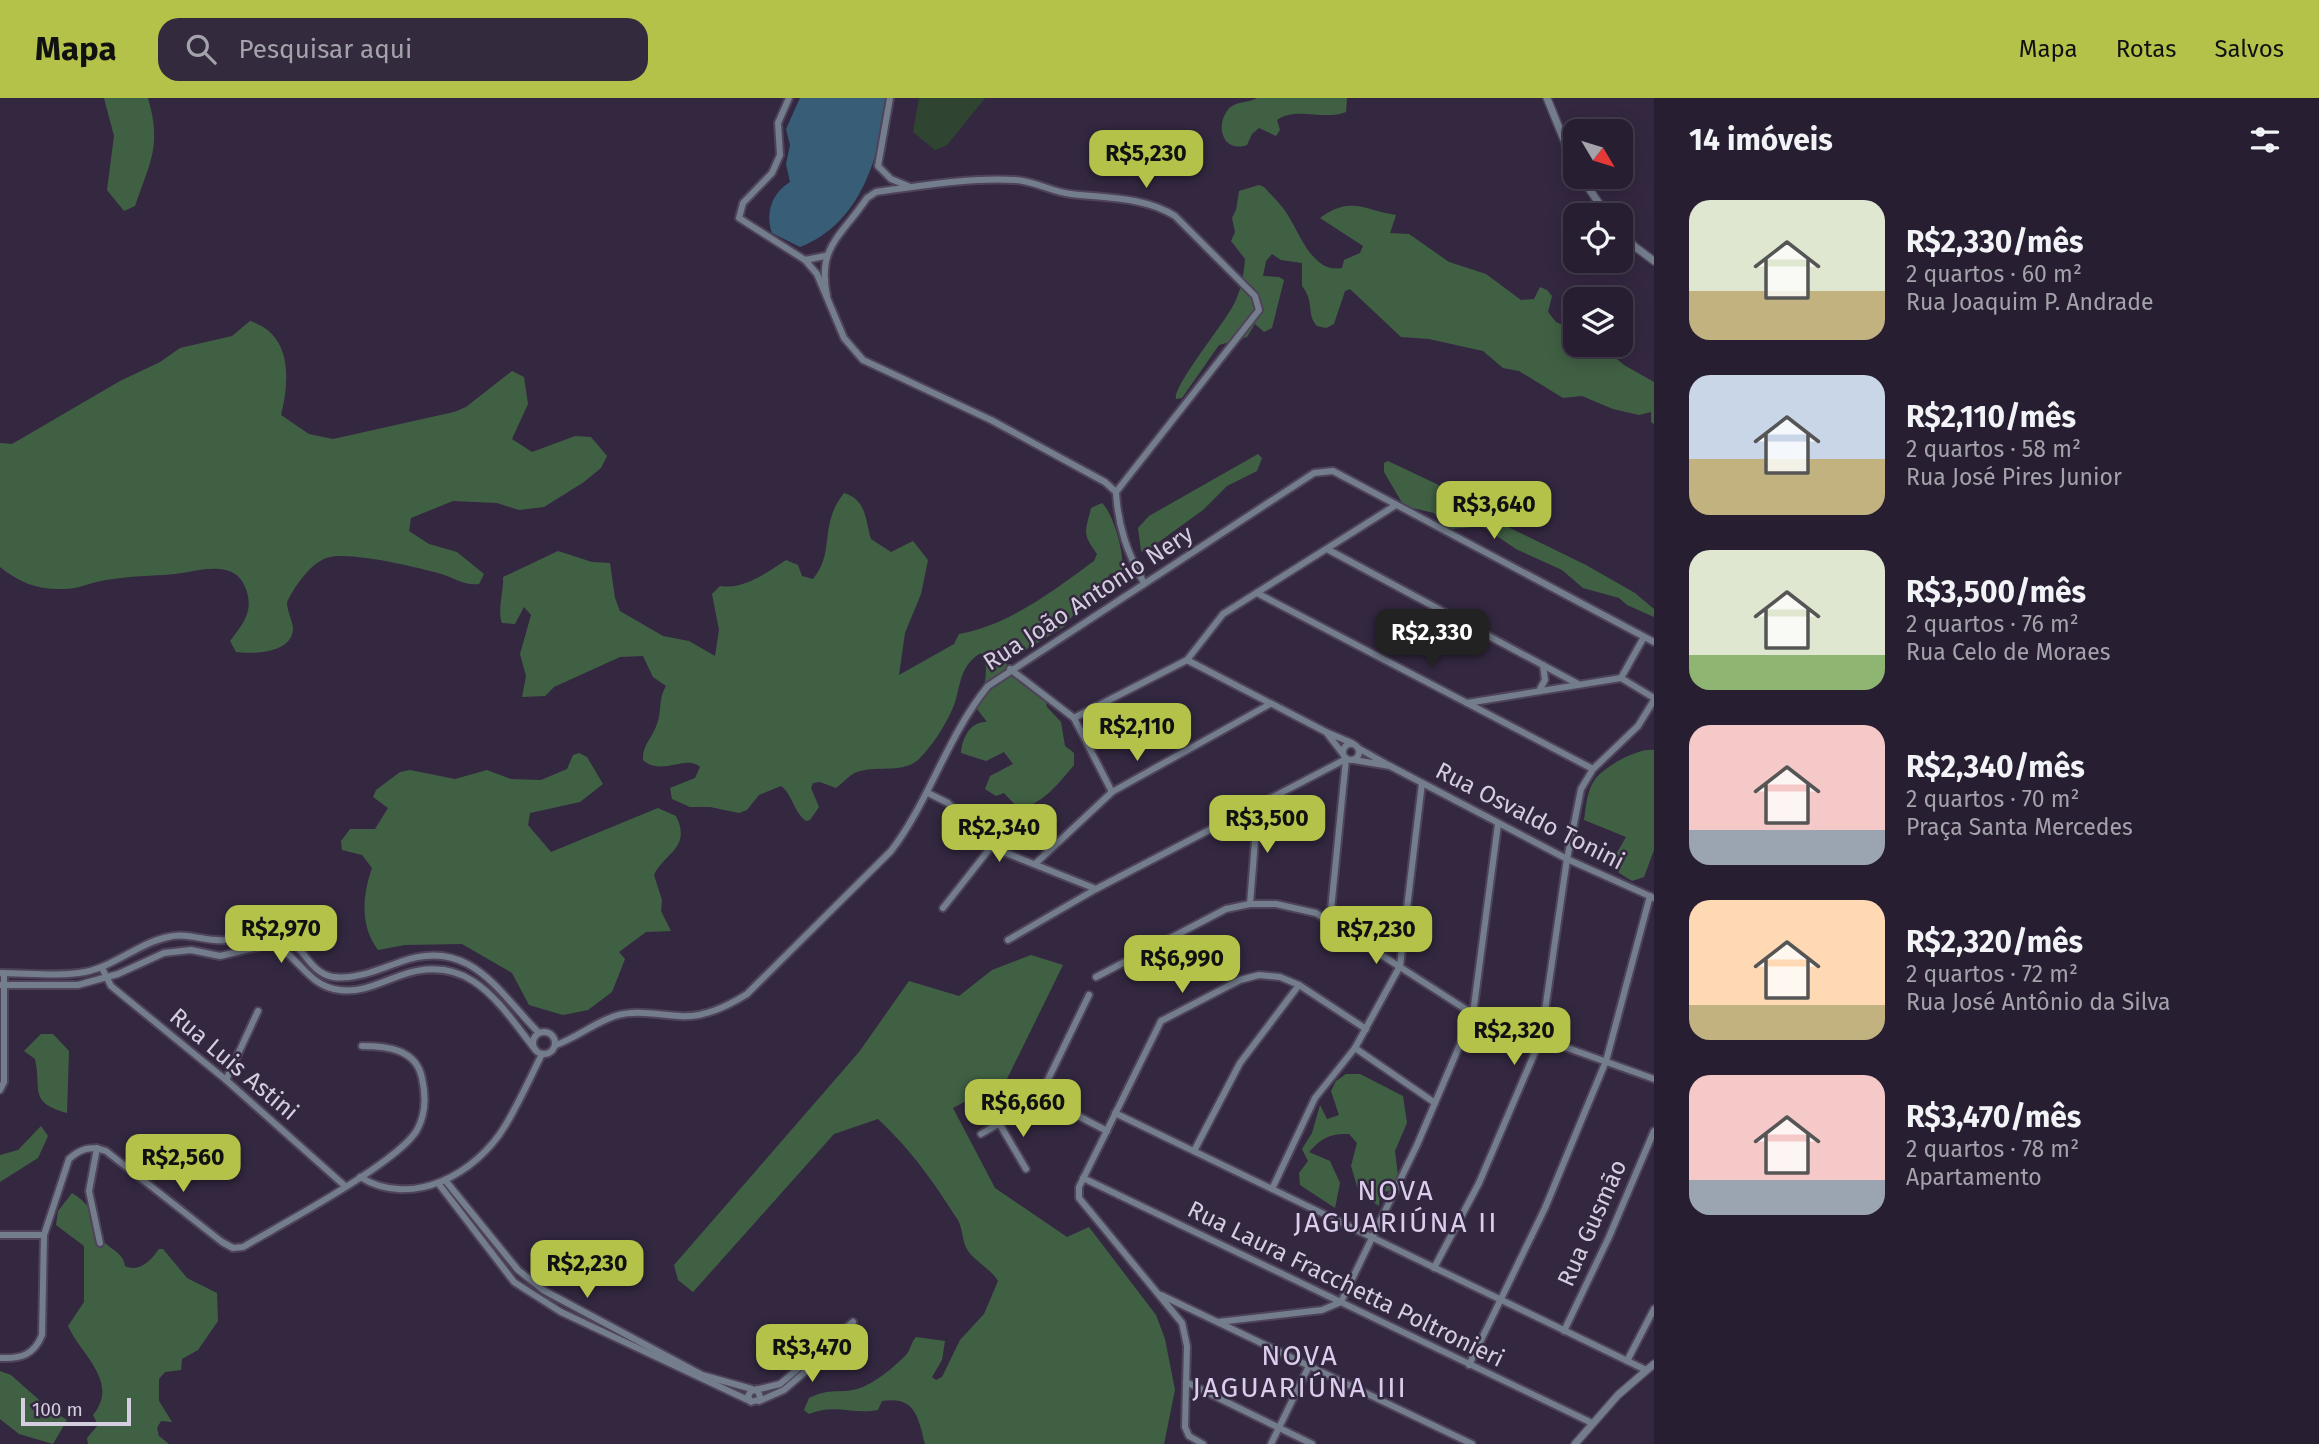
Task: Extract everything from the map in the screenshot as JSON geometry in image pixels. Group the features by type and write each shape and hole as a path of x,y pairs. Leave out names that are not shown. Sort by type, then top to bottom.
{"street":[{"path":"789,98 778,123 780,155 772,173 743,204 739,218 804,260 817,274 844,338 863,360 991,420 1105,482 1116,492"},
{"path":"890,98 878,166 891,179 911,187"},
{"path":"1547,98 1563,137"},
{"path":"827,296 823,276 825,256 867,198 876,192 1013,180 1038,183 1066,194 1135,201 1161,208 1175,216 1255,296 1259,310 1116,492 1118,521 1126,550 1144,583"},
{"path":"1633,245 1654,261"},
{"path":"804,260 825,256"},
{"name":"Rua João Antonio Nery","path":"556,1045 616,1016 641,1013 684,1017 728,1006 747,994 891,851 911,825 971,707 988,686 1010,669 1314,473 1333,471 1396,505"},
{"path":"1074,718 1187,660 1214,622 1396,505 1654,642"},
{"path":"1327,549 1578,684"},
{"path":"1257,593 1593,769"},
{"path":"1621,678 1644,637"},
{"name":"Rua Osvaldo Tonini","path":"1187,660 1352,743 1498,824 1652,897"},
{"path":"1539,690 1545,680 1543,665"},
{"path":"1010,669 1074,718 1112,792"},
{"path":"1434,1268 1479,1183 1541,1038 1567,859 1581,789 1593,769 1638,726 1654,699 1621,678 1466,703"},
{"path":"1035,864 1112,792 1270,704"},
{"name":"Rua Osvaldo Tonini","path":"1326,732 1347,758 1390,766"},
{"path":"1330,920 1347,758 1344,747 1352,743"},
{"path":"1008,940 1096,889 1347,758 1358,756 1358,748"},
{"path":"1272,1189 1315,1098 1355,1048 1400,966 1422,783"},
{"path":"928,793 948,803 991,847 1096,889"},
{"path":"1250,904 1258,804"},
{"path":"1218,1322 1322,1310 1341,1302 1435,1103 1473,1014 1498,824"},
{"path":"943,908 991,847"},
{"path":"1469,1365 1545,1208 1605,1061 1652,897"},
{"path":"1096,978 1205,918 1250,904 1297,908 1330,920 1473,1014 1654,1079"},
{"path":"0,1090 4,1082 2,985 2,973 81,973 102,968 165,937 184,934 218,940 271,930 287,936 321,972 333,977 378,970 409,959 452,958 471,964 497,984 539,1033 553,1035 556,1045 551,1052 542,1054 534,1048 481,984 463,974 422,970 374,986 340,990 311,979 281,948 259,945 220,956 191,950 164,953 107,978 78,985 2,985"},
{"name":"Rua Luis Astini","path":"102,968 111,986 226,1080 345,1186"},
{"path":"1203,1444 1189,1436 1185,1427 1186,1334 1182,1323 1079,1198 1083,1178 1161,1021 1240,979 1270,976 1299,985 1366,1029"},
{"path":"1194,1151 1240,1063 1299,985"},
{"path":"981,1133 1033,1104 1040,1096 1089,995"},
{"path":"226,1080 258,1011"},
{"path":"534,1048 534,1040 539,1033"},
{"path":"0,1358 18,1359 29,1354 42,1335 44,1235 69,1159 78,1151 97,1147 233,1248 243,1247 359,1177 416,1132 424,1114 425,1095 421,1074 413,1059 399,1050 362,1046"},
{"path":"1355,1048 1435,1103"},
{"path":"359,1177 374,1186 394,1189 418,1189 441,1182 491,1144 505,1126 542,1054"},
{"path":"1040,1096 1107,1130"},
{"path":"1115,1113 1646,1370"},
{"path":"999,1123 1026,1170"},
{"name":"Rua Gusmão","path":"1564,1331 1609,1237 1654,1131"},
{"path":"97,1147 89,1191 100,1243"},
{"name":"Rua Laura Fracchetta Poltronieri","path":"1083,1178 1592,1423"},
{"path":"441,1182 517,1270 543,1290 702,1375 755,1389 761,1394 759,1401"},
{"path":"441,1182 510,1277 539,1298 561,1312 750,1401 759,1401 784,1390 849,1334 853,1322 780,1384 755,1389 748,1394 750,1401"},
{"path":"0,1235 44,1235"},
{"path":"510,1277 517,1270"},
{"path":"539,1298 543,1290"},
{"path":"1157,1293 1310,1364 1472,1444"},
{"path":"1627,1361 1654,1309"},
{"path":"1271,1444 1310,1364"},
{"path":"1575,1444 1592,1423 1654,1364"},
{"path":"1186,1382 1312,1444"}],"green space":[{"path":"104,98 148,98 152,115 154,142 149,165 135,206 124,211 107,190 114,136"},
{"path":"919,98 985,98 947,145 935,150 913,132"},
{"path":"1257,98 1347,98 1346,112 1285,116 1277,120 1280,130 1276,136 1259,128 1252,134 1247,145 1239,147 1227,142 1222,125 1227,111 1234,105"},
{"path":"1259,185 1264,187 1284,209 1309,252 1323,265 1332,268 1342,268 1344,260 1360,253 1363,246 1320,218 1341,207 1358,206 1396,215 1390,233 1409,234 1449,262 1486,274 1521,300 1534,299 1540,287 1547,290 1552,296 1548,312 1556,322 1563,325 1563,357 1614,357 1654,382 1654,424 1651,422 1651,412 1639,415 1613,409 1582,396 1563,398 1519,371 1503,368 1483,351 1429,339 1401,337 1350,289 1345,291 1334,324 1326,328 1317,326 1302,286 1302,263 1281,260 1272,254 1266,261 1263,276 1284,280 1272,328 1264,332 1255,324 1247,337 1219,345 1182,398 1176,399 1191,367 1230,311 1242,281 1245,259 1231,241 1235,232 1232,218 1239,191"},
{"path":"250,321 264,327 274,336 285,359 286,387 281,415 309,434 333,439 454,412 466,407 512,371 524,377 528,404 512,439 532,452 575,436 591,437 607,456 601,468 584,482 544,507 519,510 497,503 453,501 411,518 409,531 429,544 457,552 484,574 479,584 468,584 428,570 364,558 336,556 320,561 303,577 287,602 293,626 291,637 286,643 270,651 236,652 230,641 246,617 249,604 241,579 225,570 206,569 123,578 55,589 30,584 0,567 0,443 12,444 120,381 160,362 180,348 232,336"},
{"path":"1258,454 1262,458 1257,471 1227,486 1203,510 1145,552 1141,551 1138,528 1149,516"},
{"path":"1388,461 1445,488 1471,509 1586,565 1635,593 1654,609 1654,617 1627,605 1619,598 1583,588 1562,570 1516,549 1482,526 1452,529 1443,525 1434,513 1404,506 1384,472 1384,463"},
{"path":"844,493 852,496 861,506 871,539 891,552 913,541 928,560 921,594 905,633 899,675 954,644 959,634 977,630 1013,615 1094,561 1097,554 1087,537 1087,523 1091,508 1102,503 1106,508 1120,544 1122,570 1110,574 1092,602 1074,614 1064,627 1005,662 1023,685 1046,702 1047,707 1061,722 1065,746 1074,753 1074,765 1050,792 1036,803 1019,809 1004,793 996,796 985,789 990,776 1013,764 1004,752 986,761 961,753 968,731 976,724 987,722 977,709 986,673 981,653 966,667 950,715 936,739 919,759 913,764 898,768 857,772 836,788 820,782 813,783 811,788 819,807 810,820 806,821 781,786 759,795 747,810 739,813 710,807 690,807 672,799 670,788 695,778 700,767 688,763 658,766 643,760 646,746 657,724 666,686 653,677 643,656 620,657 554,687 545,696 522,697 526,676 520,654 531,615 524,607 515,624 502,623 500,613 503,577 558,551 592,562 610,563 615,598 620,611 663,636 689,641 715,656 719,630 712,594 720,586 729,587 755,579 786,560 798,565 802,576 813,579 824,558 831,516"},
{"path":"1654,750 1654,850 1644,877 1632,881 1619,873 1614,858 1626,837 1584,820 1586,803 1593,782 1607,768 1623,758"},
{"path":"579,753 587,757 603,784 580,802 530,813 528,825 551,852 658,808 676,816 680,827 679,843 654,875 662,900 661,911 671,931 646,932 619,952 625,959 612,992 588,1010 563,1015 529,1005 512,973 462,944 405,945 378,950 365,920 366,888 372,868 362,855 342,850 341,841 350,829 375,829 388,808 373,797 376,790 400,772 410,770 455,779 487,770 511,779 541,780 567,769 573,755"},
{"path":"1031,955 1063,965 1007,1079 953,1108 995,1188 1067,1237 1089,1227 1156,1315 1165,1339 1175,1390 1164,1444 925,1444 913,1410 902,1402 893,1400 882,1401 878,1410 827,1409 809,1414 804,1410 809,1398 824,1393 857,1389 870,1383 906,1355 916,1337 945,1341 942,1360 932,1377 936,1380 942,1377 960,1340 984,1314 998,1281 968,1251 958,1220 902,1143 878,1119 834,1134 693,1292 678,1280 674,1265 859,1052 909,981 959,996 992,970"},
{"path":"41,1034 53,1034 69,1051 67,1113 42,1100 35,1059 24,1051"},
{"path":"1346,1074 1360,1074 1403,1096 1407,1123 1395,1151 1398,1176 1389,1191 1380,1192 1379,1206 1359,1193 1351,1166 1357,1143 1349,1134 1327,1137 1309,1152 1330,1161 1340,1183 1335,1208 1300,1185 1299,1173 1308,1161 1302,1149 1312,1133 1320,1105 1327,1119 1339,1115 1331,1091 1336,1081"},
{"path":"41,1126 48,1136 38,1158 0,1182 0,1155 18,1150"},
{"path":"72,1193 88,1207 100,1237 120,1255 125,1266 140,1267 159,1249 163,1249 187,1278 217,1293 218,1321 198,1350 182,1359 181,1370 165,1372 159,1379 159,1401 172,1422 161,1421 157,1428 159,1436 169,1444 88,1444 87,1438 98,1425 93,1415 100,1403 102,1391 96,1369 68,1326 84,1302 84,1246 56,1225 58,1211"},
{"path":"0,1371 11,1375 47,1407 67,1420 53,1444 19,1434 0,1419"}],"water":[{"path":"800,98 889,98 872,165 853,205 839,222 800,247 772,233 769,218 775,198 790,182 786,164 790,145 786,129"}],"district":[{"name":"NOVA JAGUARIÚNA II","path":"1396,1206"},
{"name":"NOVA JAGUARIÚNA III","path":"1300,1371"}]}
